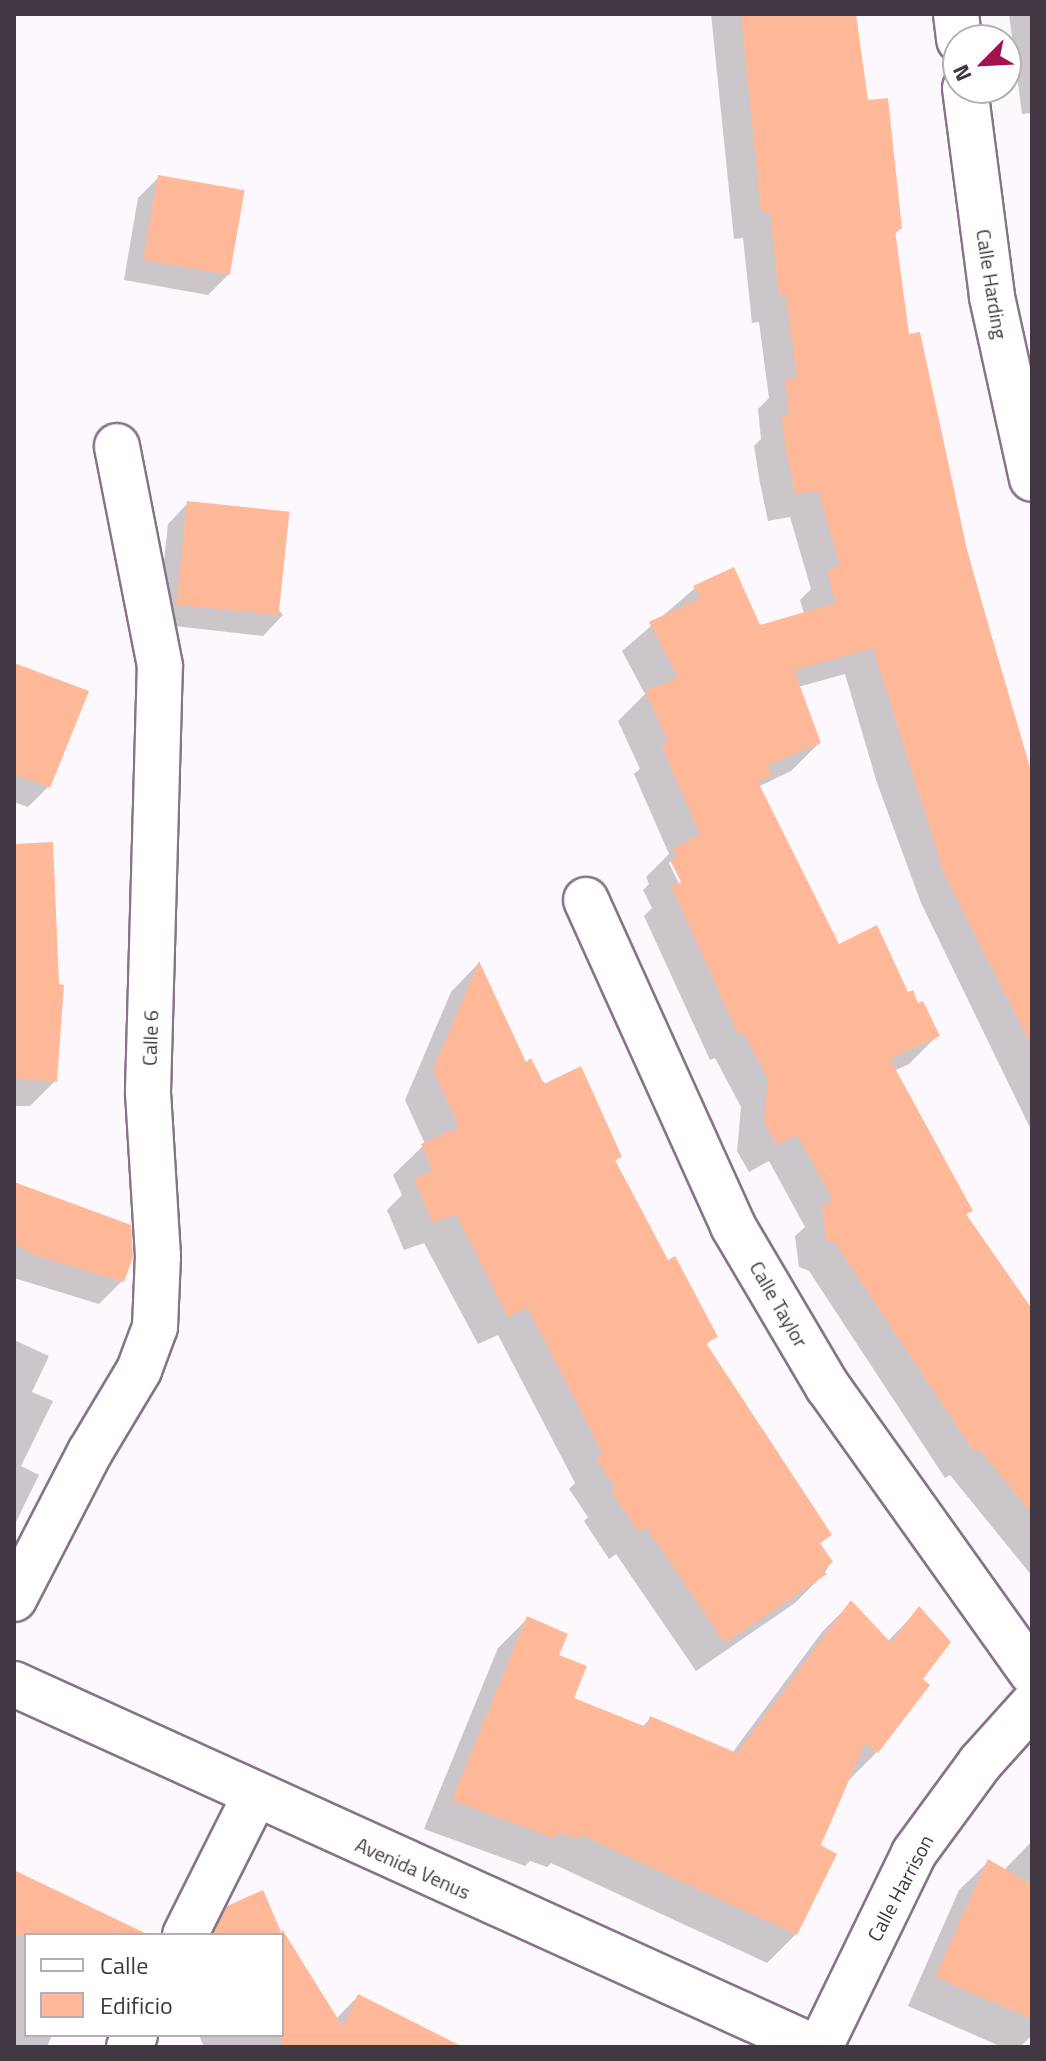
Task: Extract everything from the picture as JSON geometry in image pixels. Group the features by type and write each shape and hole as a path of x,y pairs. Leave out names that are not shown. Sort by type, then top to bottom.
{"street":[{"name":"Calle Harding","path":"967,104 992,297 1032,479"},
{"name":"Calle 6","path":"14,1599 139,1370 155,1327 158,1256 148,1091 160,666 117,446"},
{"name":"Calle Taylor","path":"586,900 741,1239 828,1387 1032,1673"},
{"name":"Avenida Venus","path":"14,1684 254,1797 814,2047"},
{"name":"Calle Harrison","path":"820,2047 914,1853 980,1763 1032,1705"},
{"path":"186,1933 254,1797"}],"building":[{"path":"741,14 856,14 868,100 888,98 902,229 895,230 909,334 920,332 969,559 1032,774 1032,1046 945,876 873,648 794,670 821,743 768,765 772,775 758,782 839,944 877,925 908,992 913,990 918,1003 923,1001 940,1036 890,1059 973,1211 966,1214 1032,1309 1032,1514 979,1449 974,1452 836,1244 826,1239 822,1206 833,1200 797,1135 777,1145 764,1122 768,1078 743,1032 738,1034 671,886 681,882 670,860 677,857 673,848 700,834 661,745 668,742 645,691 678,678 649,622 700,598 693,586 734,567 760,625 836,603 827,570 840,566 818,491 795,494 787,455 781,416 789,416 785,379 797,378 786,295 779,296 770,212 761,212"},
{"path":"158,175 245,190 230,275 143,260"},
{"path":"187,501 289,512 279,615 176,604"},
{"path":"14,663 89,691 50,788 14,774"},
{"path":"53,842 59,984 64,985 57,1082 14,1078 14,844"},
{"path":"479,961 526,1062 531,1058 544,1084 581,1066 622,1157 615,1160 668,1260 675,1256 718,1337 706,1343 832,1535 820,1543 833,1562 822,1570 827,1574 725,1643 646,1527 639,1532 611,1491 616,1488 596,1459 603,1454 527,1307 508,1317 456,1214 433,1223 414,1179 433,1171 421,1144 459,1127 433,1070"},
{"path":"14,1182 131,1225 133,1257 124,1282 34,1255 14,1243"},
{"path":"851,1600 891,1643 919,1606 951,1642 923,1679 930,1685 878,1753 865,1743 821,1845 837,1854 797,1935 579,1834 577,1839 557,1832 555,1839 452,1800 527,1616 568,1634 559,1655 587,1666 574,1698 646,1727 650,1716 737,1753"},
{"path":"988,1859 1032,1885 1032,2019 935,1977"},
{"path":"14,1870 145,1933 24,1933 14,1935"},
{"path":"263,1890 282,1933 214,1933 227,1906"},
{"path":"282,1929 343,2027 358,1994 463,2047 282,2047"}]}
